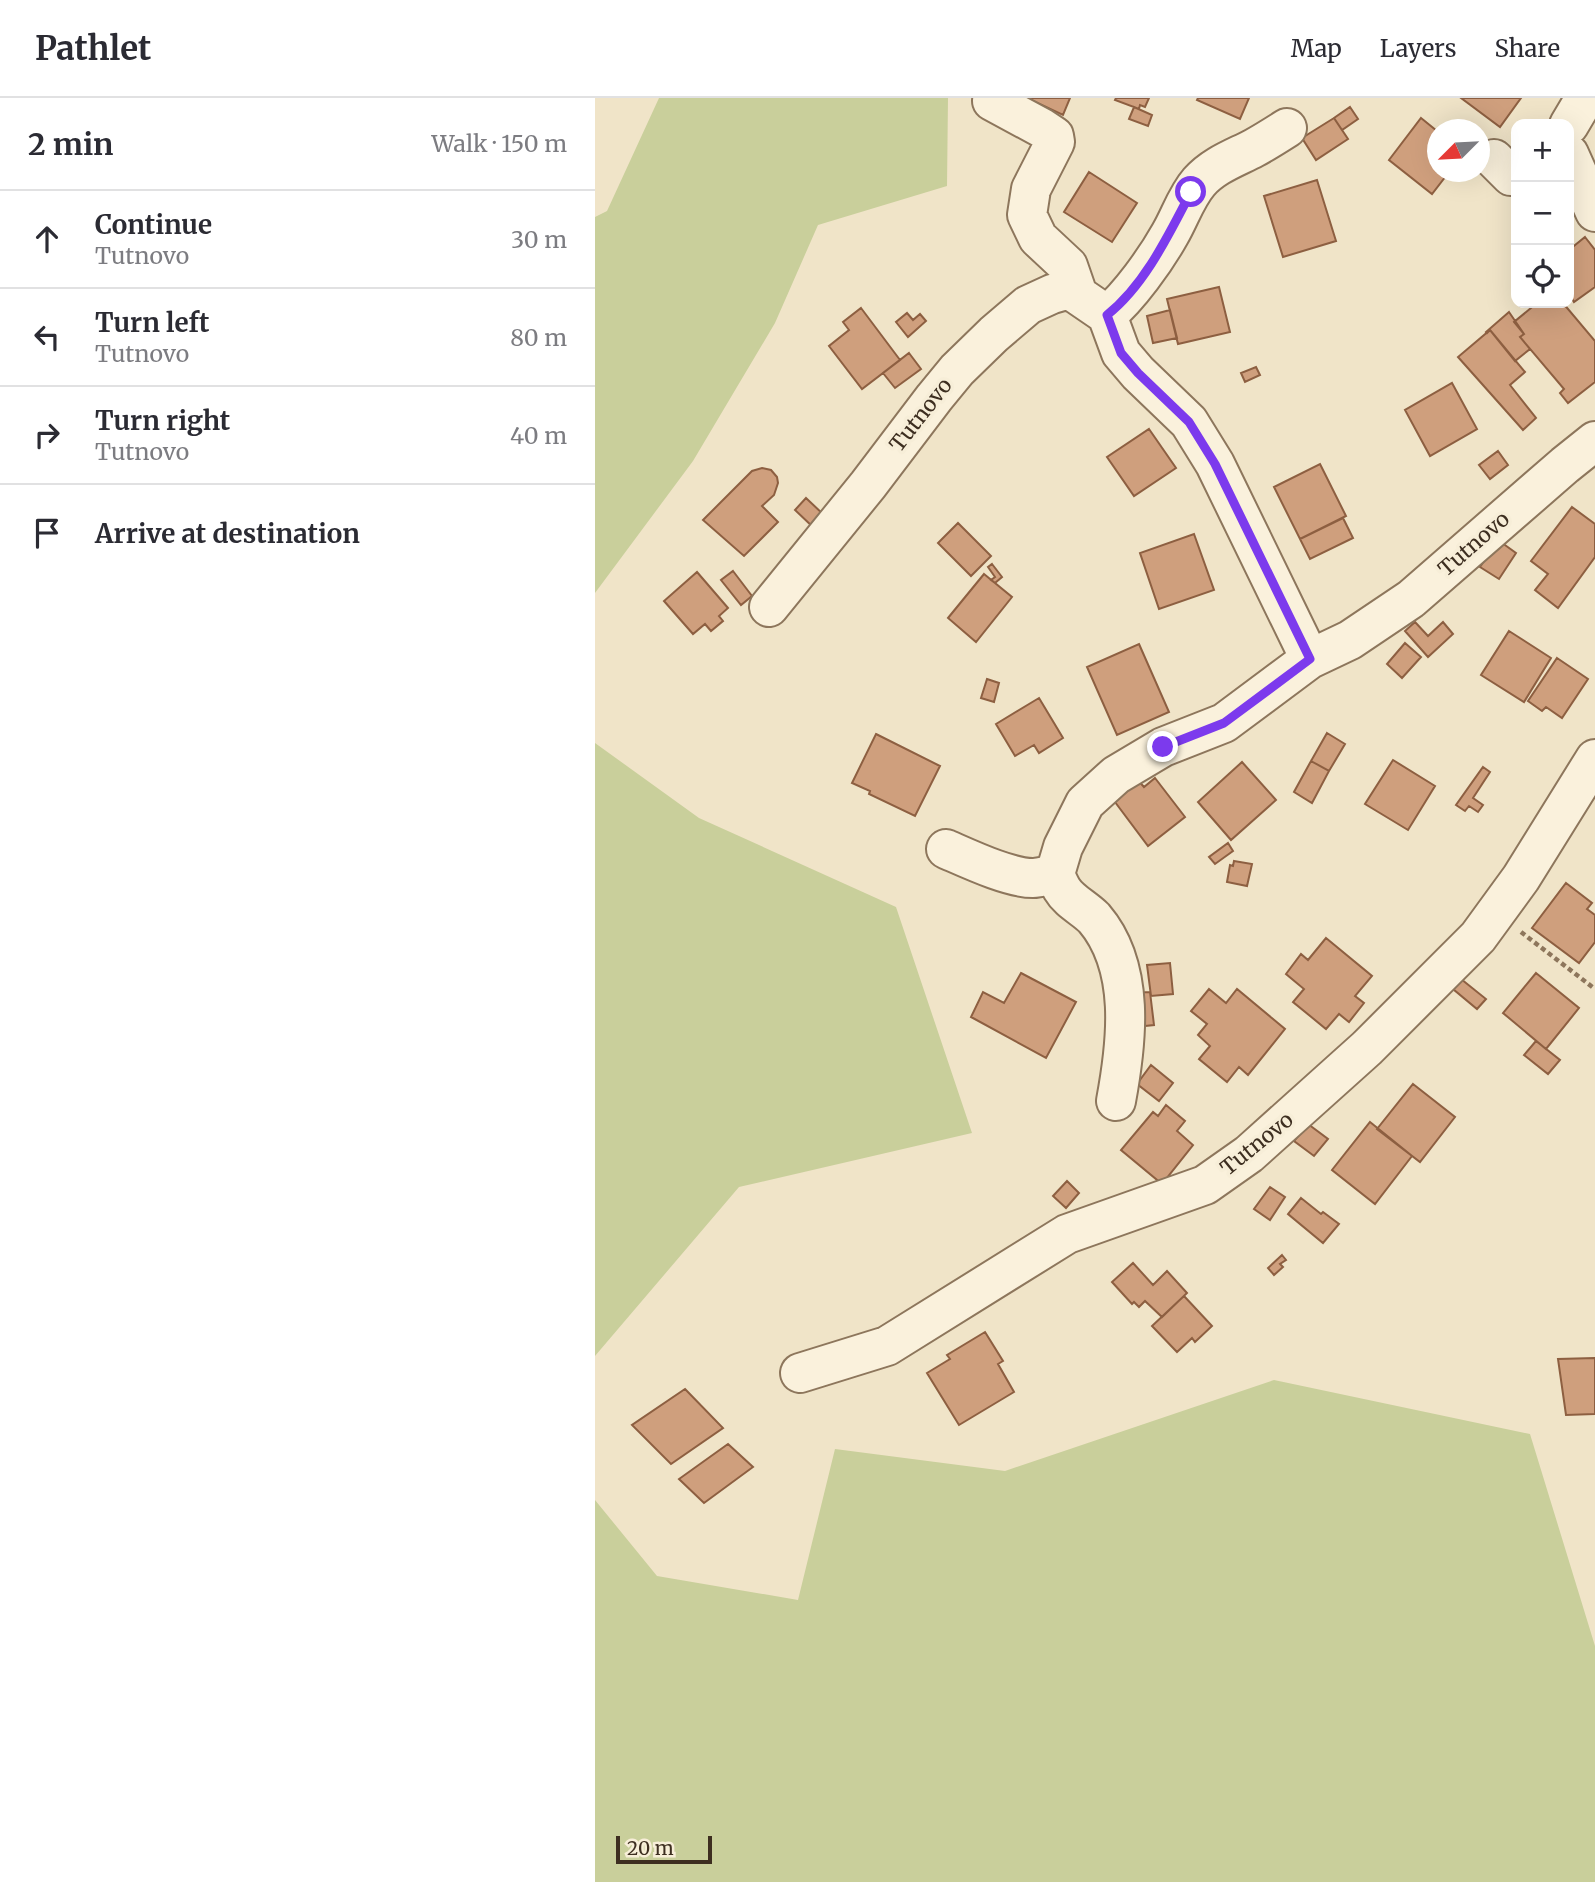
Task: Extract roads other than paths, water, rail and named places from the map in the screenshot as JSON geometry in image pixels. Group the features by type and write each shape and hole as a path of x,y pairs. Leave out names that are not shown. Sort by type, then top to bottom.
{"street":[{"path":"1573,119 1585,98"},
{"path":"992,101 1053,136 1055,142 1031,189 1027,215 1038,238 1068,266 1121,353 1189,422 1215,464 1310,659"},
{"path":"1092,305 1122,303 1169,235 1191,192 1201,180 1229,160 1287,128"},
{"path":"1574,165 1595,212"},
{"name":"Tutnovo","path":"769,607 868,485 933,398 994,334 1028,306 1052,294 1069,289 1092,305"},
{"name":"Tutnovo","path":"1055,874 1063,847 1085,803 1116,775 1163,747 1224,723 1310,659 1350,640 1411,599 1595,441"},
{"name":"Tutnovo","path":"800,1373 887,1346 1067,1234 1205,1185 1249,1154 1367,1048 1478,937 1521,878 1595,759"},
{"path":"946,849 1009,873 1032,878 1055,874 1063,891 1093,918 1114,948 1124,992 1125,1038 1116,1101"}]}
